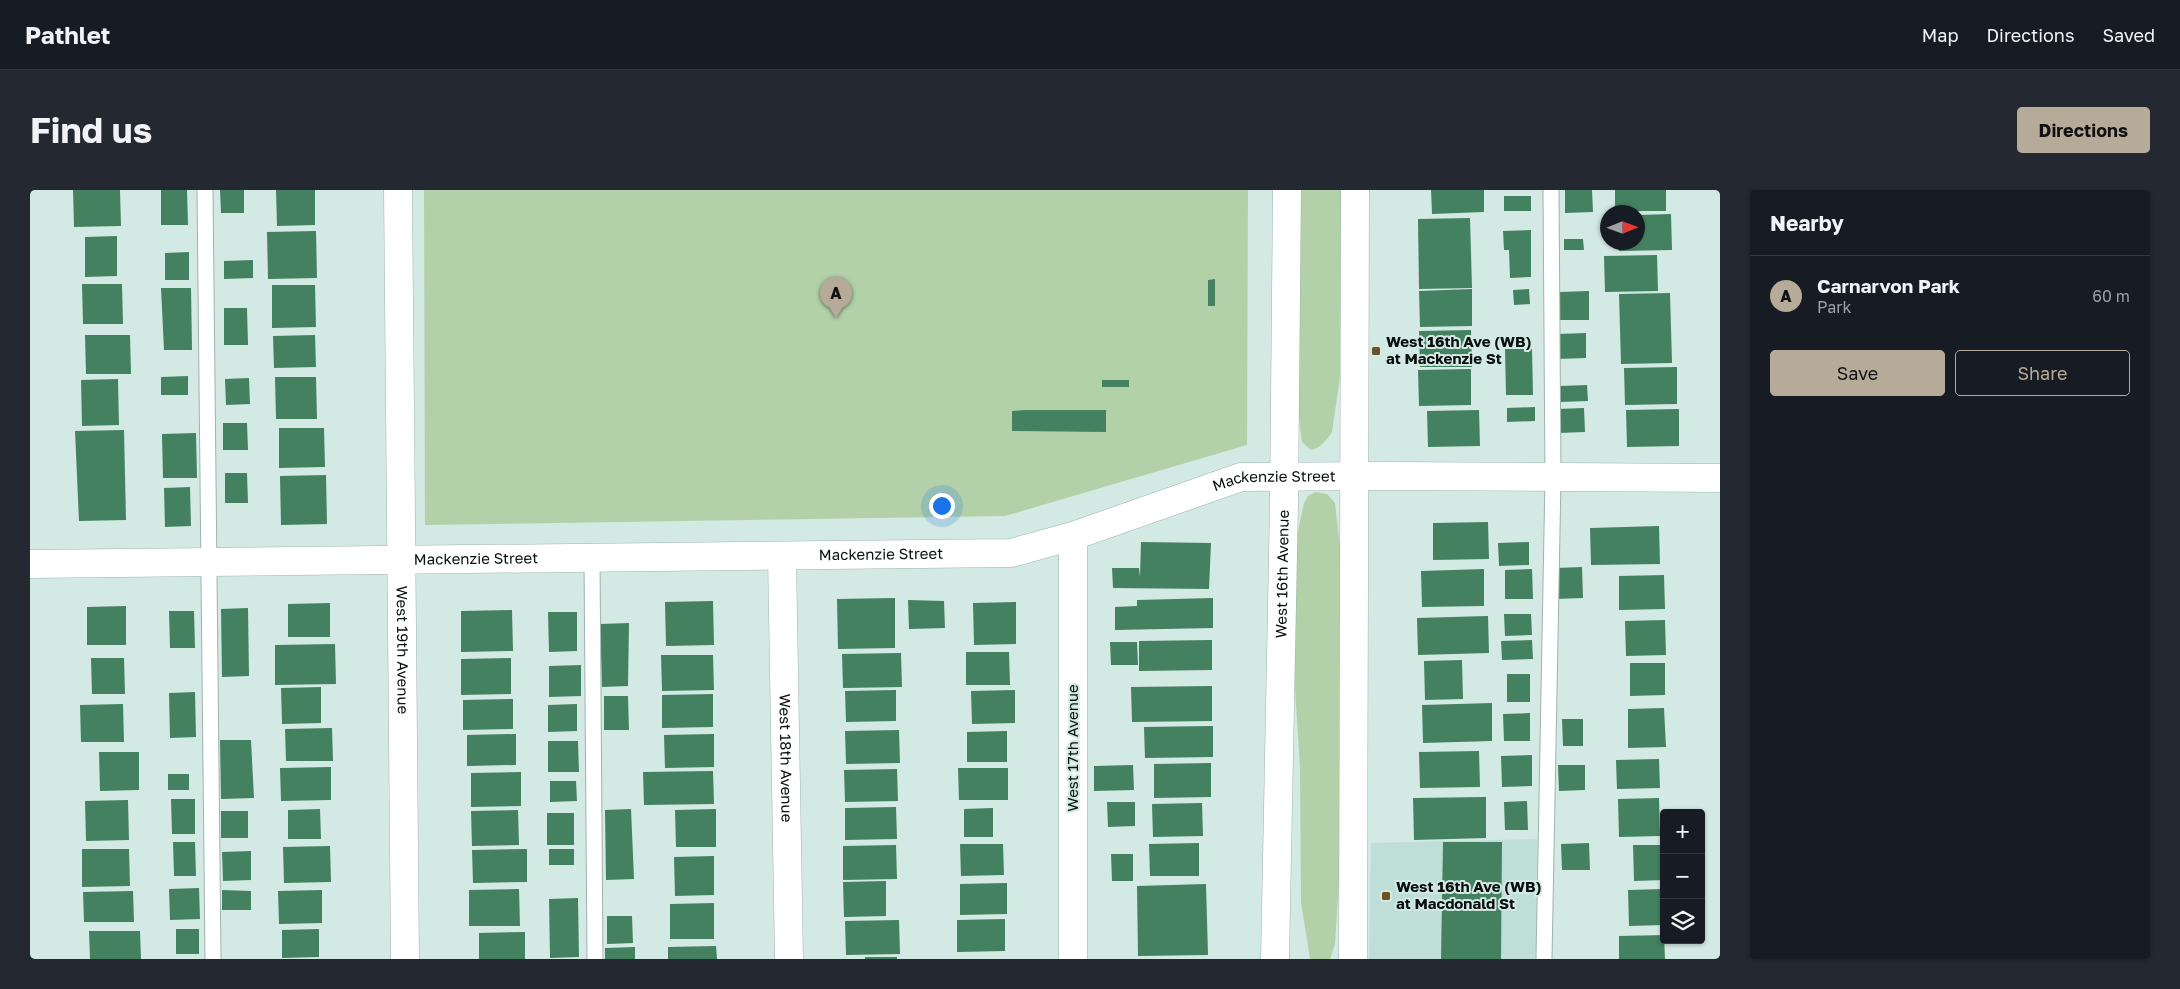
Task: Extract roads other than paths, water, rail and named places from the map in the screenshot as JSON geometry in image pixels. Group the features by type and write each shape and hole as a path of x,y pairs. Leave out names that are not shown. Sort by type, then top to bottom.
{"street":[{"name":"West 19th Avenue","path":"398,190 405,959"},
{"name":"West 16th Avenue","path":"1275,959 1287,190"},
{"path":"1353,959 1355,190"},
{"name":"Mackenzie Street","path":"30,564 1010,553 1073,536 1242,477 1720,478"},
{"name":"West 17th Avenue","path":"1072,959 1073,536"},
{"name":"West 18th Avenue","path":"782,556 789,959"}],"lane":[{"path":"205,190 213,959"},
{"path":"1544,959 1552,478 1551,190"},
{"path":"592,558 595,959"}],"place":[{"name":"Carnarvon Park","path":"836,318"},
{"name":"West 16th Ave (WB) at Mackenzie St","path":"1376,351"},
{"name":"West 16th Ave (WB) at Macdonald St","path":"1386,896"}]}
